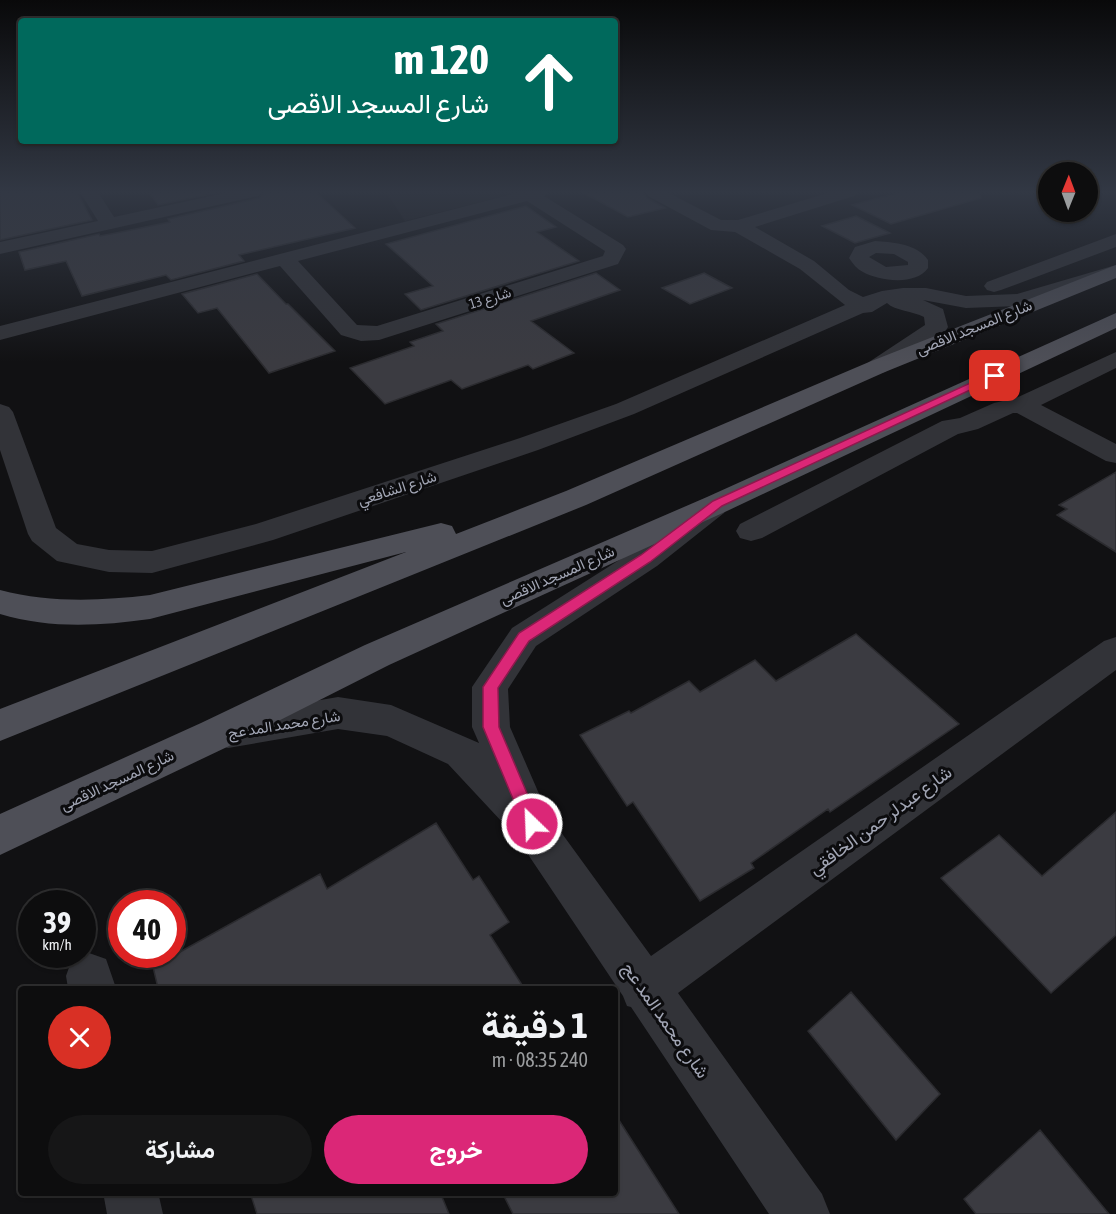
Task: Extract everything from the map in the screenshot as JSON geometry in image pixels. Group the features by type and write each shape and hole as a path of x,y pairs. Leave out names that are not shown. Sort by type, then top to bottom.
{"main road":[{"name":"شارع المسجد الاقصى","path":"0,725 576,498 877,367 1116,271"},
{"path":"1116,283 1099,290 1095,296 1102,302 1116,305"},
{"name":"شارع المسجد الاقصى","path":"0,835 214,735 377,655 717,504 1116,320"},
{"path":"0,602 27,609 64,612 150,607 576,498"}],"street":[{"name":"شارع 13","path":"0,333 324,249"},
{"name":"شارع 13","path":"285,259 349,330 361,334 379,333 611,260 615,249"},
{"path":"778,249 807,265 853,300 868,286 888,284 981,289 1093,249"},
{"path":"918,268 961,289"},
{"name":"شارع الشافعي","path":"0,412 43,534 68,554 109,561 152,562 262,533 529,444 625,409 853,300 903,294 926,294 966,302 1018,300 1116,271"},
{"name":"شارع الشافعي","path":"853,300 920,306 935,314 937,327 877,367"},
{"path":"751,531 951,427 963,426 1012,405 1021,405 1116,359"},
{"path":"1021,405 1116,455"},
{"path":"915,413 951,427"},
{"name":"شارع محمد المد عج","path":"532,824 491,727 490,687 524,637 646,558 717,504"},
{"name":"شارع عبدلر حمن الخافقي","path":"644,988 1116,651"},
{"name":"شارع محمد المد عج","path":"214,735 338,713 391,721 462,752 532,824 802,1214"},
{"path":"131,1196 135,1214"}],"building":[{"path":"34,249 266,249 239,255 244,261 171,280 166,275 82,296 66,261 25,270 19,252"},
{"path":"391,249 561,249 579,261 421,310 405,294 433,286"},
{"path":"596,273 620,290 531,321 574,353 533,369 528,365 462,389 451,380 385,404 350,368 414,346 410,342 443,331 436,324"},
{"path":"704,273 732,288 690,304 662,288"},
{"path":"257,274 335,351 269,373 217,308 198,313 182,294"},
{"path":"1116,472 1116,552 1057,515 1067,509 1059,505"},
{"path":"856,634 959,724 830,812 828,809 751,863 754,868 700,901 633,802 627,806 580,735 629,711 631,713 689,681 700,692 755,660 776,681"},
{"path":"1116,812 1116,935 1051,993 941,878 999,835 1042,876"},
{"path":"436,823 473,880 479,876 509,922 490,935 523,986 158,986 153,968 186,968 186,949 320,874 327,889"},
{"path":"851,992 940,1094 896,1140 808,1031"},
{"path":"618,1119 679,1214 513,1214 504,1196 618,1196"},
{"path":"1040,1130 1109,1214 976,1214 964,1199"},
{"path":"251,1196 442,1196 449,1214 257,1214"}],"route":[{"path":"532,824 491,727 490,687 524,637 646,558 717,504 995,376"}]}
